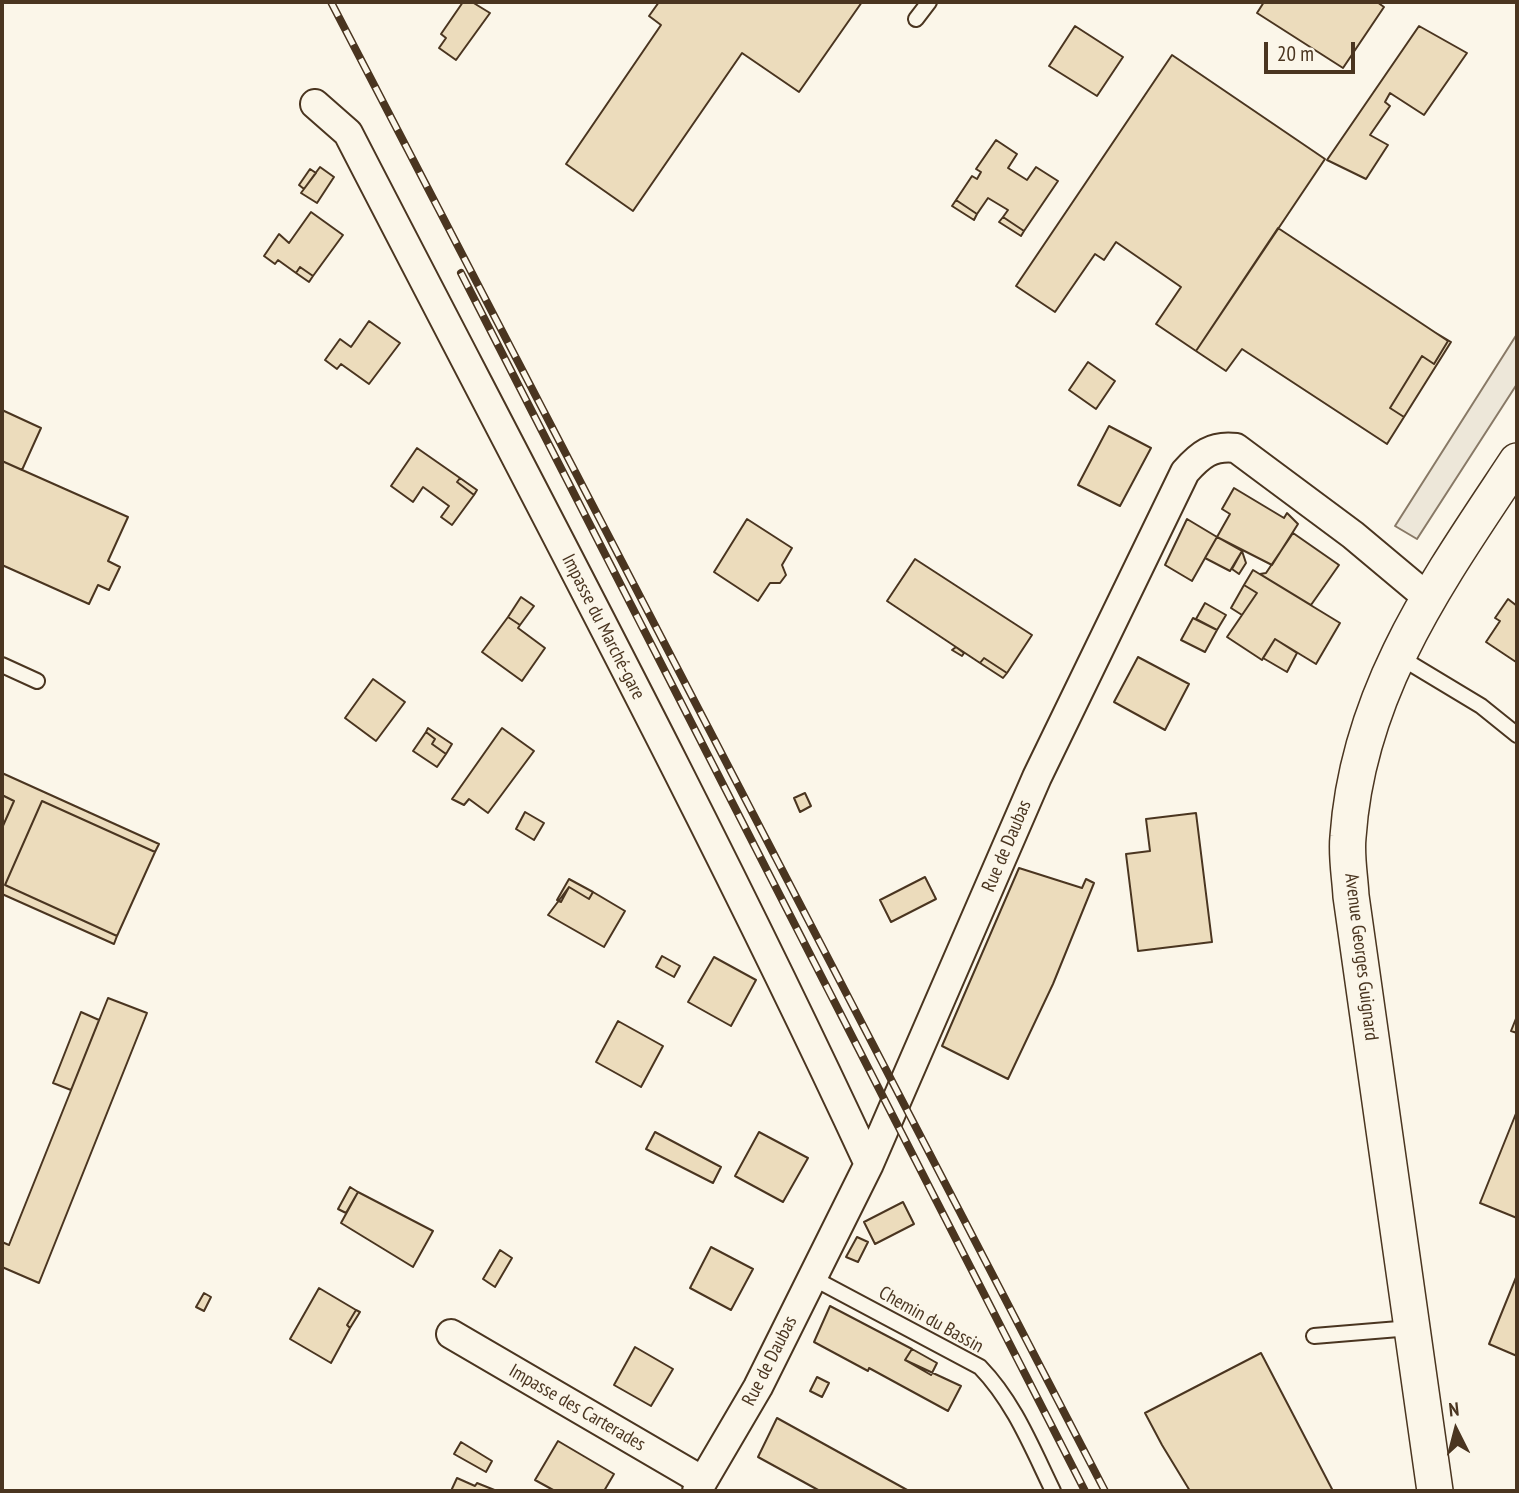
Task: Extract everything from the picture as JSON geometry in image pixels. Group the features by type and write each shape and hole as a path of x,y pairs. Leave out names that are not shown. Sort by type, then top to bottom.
{"street":[{"name":"Impasse du Marché-gare","path":"315,104 348,133 662,742 803,1022 869,1164"},
{"name":"Rue de Daubas","path":"700,1486 758,1387 869,1164 1037,776 1185,472 1200,455 1224,446 1236,448 1353,534 1427,597"},
{"name":"Avenue Georges Guignard","path":"1435,1491 1351,896 1348,838 1356,780 1369,728 1397,655 1427,597 1517,461"},
{"name":"Impasse des Carterades","path":"451,1334 700,1486"}],"lane":[{"path":"916,19 929,2"},
{"path":"1397,655 1481,706 1517,735"},
{"path":"2,665 37,681"},
{"name":"Chemin du Bassin","path":"811,1277 980,1367 996,1384 1012,1409 1053,1491"},
{"path":"1314,1336 1412,1328"}],"shaded area":[{"path":"1517,334 1517,384 1417,539 1395,526"}],"building":[{"path":"463,2 472,2 490,13 456,60 439,48 446,38 441,34"},
{"path":"659,2 862,2 799,92 742,53 633,211 566,164 661,25 649,16"},
{"path":"1264,2 1377,2 1384,7 1343,68 1257,13"},
{"path":"1075,26 1123,57 1097,96 1049,66"},
{"path":"1419,26 1467,53 1424,115 1390,93 1385,102 1390,106 1370,135 1388,145 1366,179 1327,160"},
{"path":"1172,55 1325,159 1196,351 1156,324 1181,287 1116,242 1104,260 1095,254 1055,312 1016,286"},
{"path":"996,140 1017,154 1008,168 1027,180 1036,167 1058,181 1024,231 1003,217 1008,210 988,198 977,214 956,200 972,176 977,179 981,172 976,169"},
{"path":"320,167 334,177 317,203 301,193"},
{"path":"310,169 316,173 304,189 299,185"},
{"path":"956,200 977,214 974,220 952,206"},
{"path":"311,212 343,235 313,276 300,267 296,273 278,260 275,264 264,256 279,234 289,243"},
{"path":"1003,217 1024,231 1021,236 999,222"},
{"path":"1278,228 1448,341 1434,364 1422,356 1390,408 1404,417 1387,444 1242,349 1226,371 1196,351"},
{"path":"300,267 313,276 309,282 296,273"},
{"path":"369,321 400,343 369,384 341,364 337,369 325,360 340,339 351,347"},
{"path":"1436,333 1451,342 1404,417 1390,408 1422,356 1434,364 1448,341"},
{"path":"1088,362 1115,381 1096,409 1069,390"},
{"path":"2,410 41,428 22,470 2,461"},
{"path":"1109,426 1151,448 1120,506 1078,485"},
{"path":"417,448 460,478 457,482 474,495 452,525 441,517 449,506 423,487 413,502 391,486"},
{"path":"2,461 128,517 108,561 120,567 109,590 98,585 89,604 2,565"},
{"path":"460,478 477,490 474,495 457,482"},
{"path":"1234,488 1284,518 1287,513 1298,524 1272,565 1217,537 1230,514 1222,509"},
{"path":"747,519 792,548 782,565 786,575 780,583 770,583 758,601 714,572"},
{"path":"1187,519 1217,537 1192,581 1165,565"},
{"path":"1293,533 1339,565 1311,605 1260,574 1266,573"},
{"path":"1217,537 1242,551 1230,571 1205,558"},
{"path":"1242,551 1246,563 1239,574 1232,569"},
{"path":"915,559 1032,635 1007,673 984,658 980,663 887,601"},
{"path":"1253,570 1340,623 1316,664 1275,639 1262,660 1227,637 1257,593 1244,585"},
{"path":"1244,585 1257,593 1242,615 1231,608"},
{"path":"521,597 534,606 520,625 508,617"},
{"path":"1508,599 1517,606 1516,662 1486,642 1500,621 1495,618"},
{"path":"1205,603 1226,615 1217,630 1196,619"},
{"path":"508,617 545,648 522,681 482,652"},
{"path":"1193,618 1217,630 1205,652 1181,640"},
{"path":"1275,639 1297,653 1287,672 1263,658"},
{"path":"956,647 964,653 962,656 952,650"},
{"path":"1138,657 1189,684 1165,730 1114,702"},
{"path":"984,658 1007,673 1003,678 980,663"},
{"path":"373,679 405,702 376,741 345,718"},
{"path":"428,728 452,744 446,754 432,744 435,739 426,732"},
{"path":"502,728 534,751 488,813 469,799 464,805 452,799"},
{"path":"426,732 435,739 432,744 446,754 437,767 413,751"},
{"path":"2,773 159,844 155,852 42,801 5,885 117,936 114,944 2,894 2,828 14,801 2,795"},
{"path":"805,793 811,806 800,812 794,798"},
{"path":"2,795 14,801 2,828"},
{"path":"42,801 155,852 117,936 5,885"},
{"path":"525,812 544,823 534,840 516,829"},
{"path":"1196,813 1212,942 1138,951 1126,854 1150,851 1146,819"},
{"path":"1019,868 1082,888 1086,879 1094,883 1053,984 1008,1079 942,1046"},
{"path":"925,877 936,899 891,922 880,900"},
{"path":"569,879 593,892 589,899 569,887 561,902 557,900"},
{"path":"569,887 589,899 593,892 625,911 604,947 548,915"},
{"path":"662,956 680,966 674,977 656,967"},
{"path":"714,957 756,980 731,1026 688,1002"},
{"path":"108,998 147,1013 39,1283 2,1267 2,1242 9,1245"},
{"path":"81,1012 99,1020 71,1090 53,1083"},
{"path":"1517,1016 1517,1033 1511,1031"},
{"path":"618,1021 663,1046 641,1087 596,1062"},
{"path":"1517,1111 1517,1218 1480,1203"},
{"path":"655,1132 721,1167 713,1183 646,1149"},
{"path":"759,1132 808,1158 783,1202 735,1176"},
{"path":"350,1187 358,1192 346,1213 338,1209"},
{"path":"358,1192 433,1231 413,1267 341,1223"},
{"path":"903,1202 914,1224 875,1244 864,1222"},
{"path":"857,1237 868,1242 858,1262 846,1257"},
{"path":"711,1247 753,1269 731,1310 690,1288"},
{"path":"500,1250 512,1258 495,1287 483,1279"},
{"path":"1517,1275 1517,1356 1489,1344"},
{"path":"319,1288 356,1310 347,1325 350,1328 331,1363 290,1339"},
{"path":"204,1293 211,1297 204,1311 196,1307"},
{"path":"830,1306 912,1349 905,1360 961,1386 948,1411 814,1342"},
{"path":"356,1310 360,1312 350,1328 347,1325"},
{"path":"635,1347 673,1369 651,1406 614,1385"},
{"path":"912,1349 937,1363 931,1375 905,1360"},
{"path":"1261,1353 1333,1491 1190,1491 1145,1413"},
{"path":"817,1377 829,1383 822,1397 810,1391"},
{"path":"777,1418 909,1491 820,1491 758,1457"},
{"path":"558,1441 614,1474 604,1491 555,1491 535,1480"},
{"path":"461,1442 492,1461 486,1472 454,1454"},
{"path":"457,1478 475,1486 477,1483 497,1491 451,1491"}],"railway":[{"path":"331,2 1105,1491"},
{"path":"461,273 1085,1491"}]}
